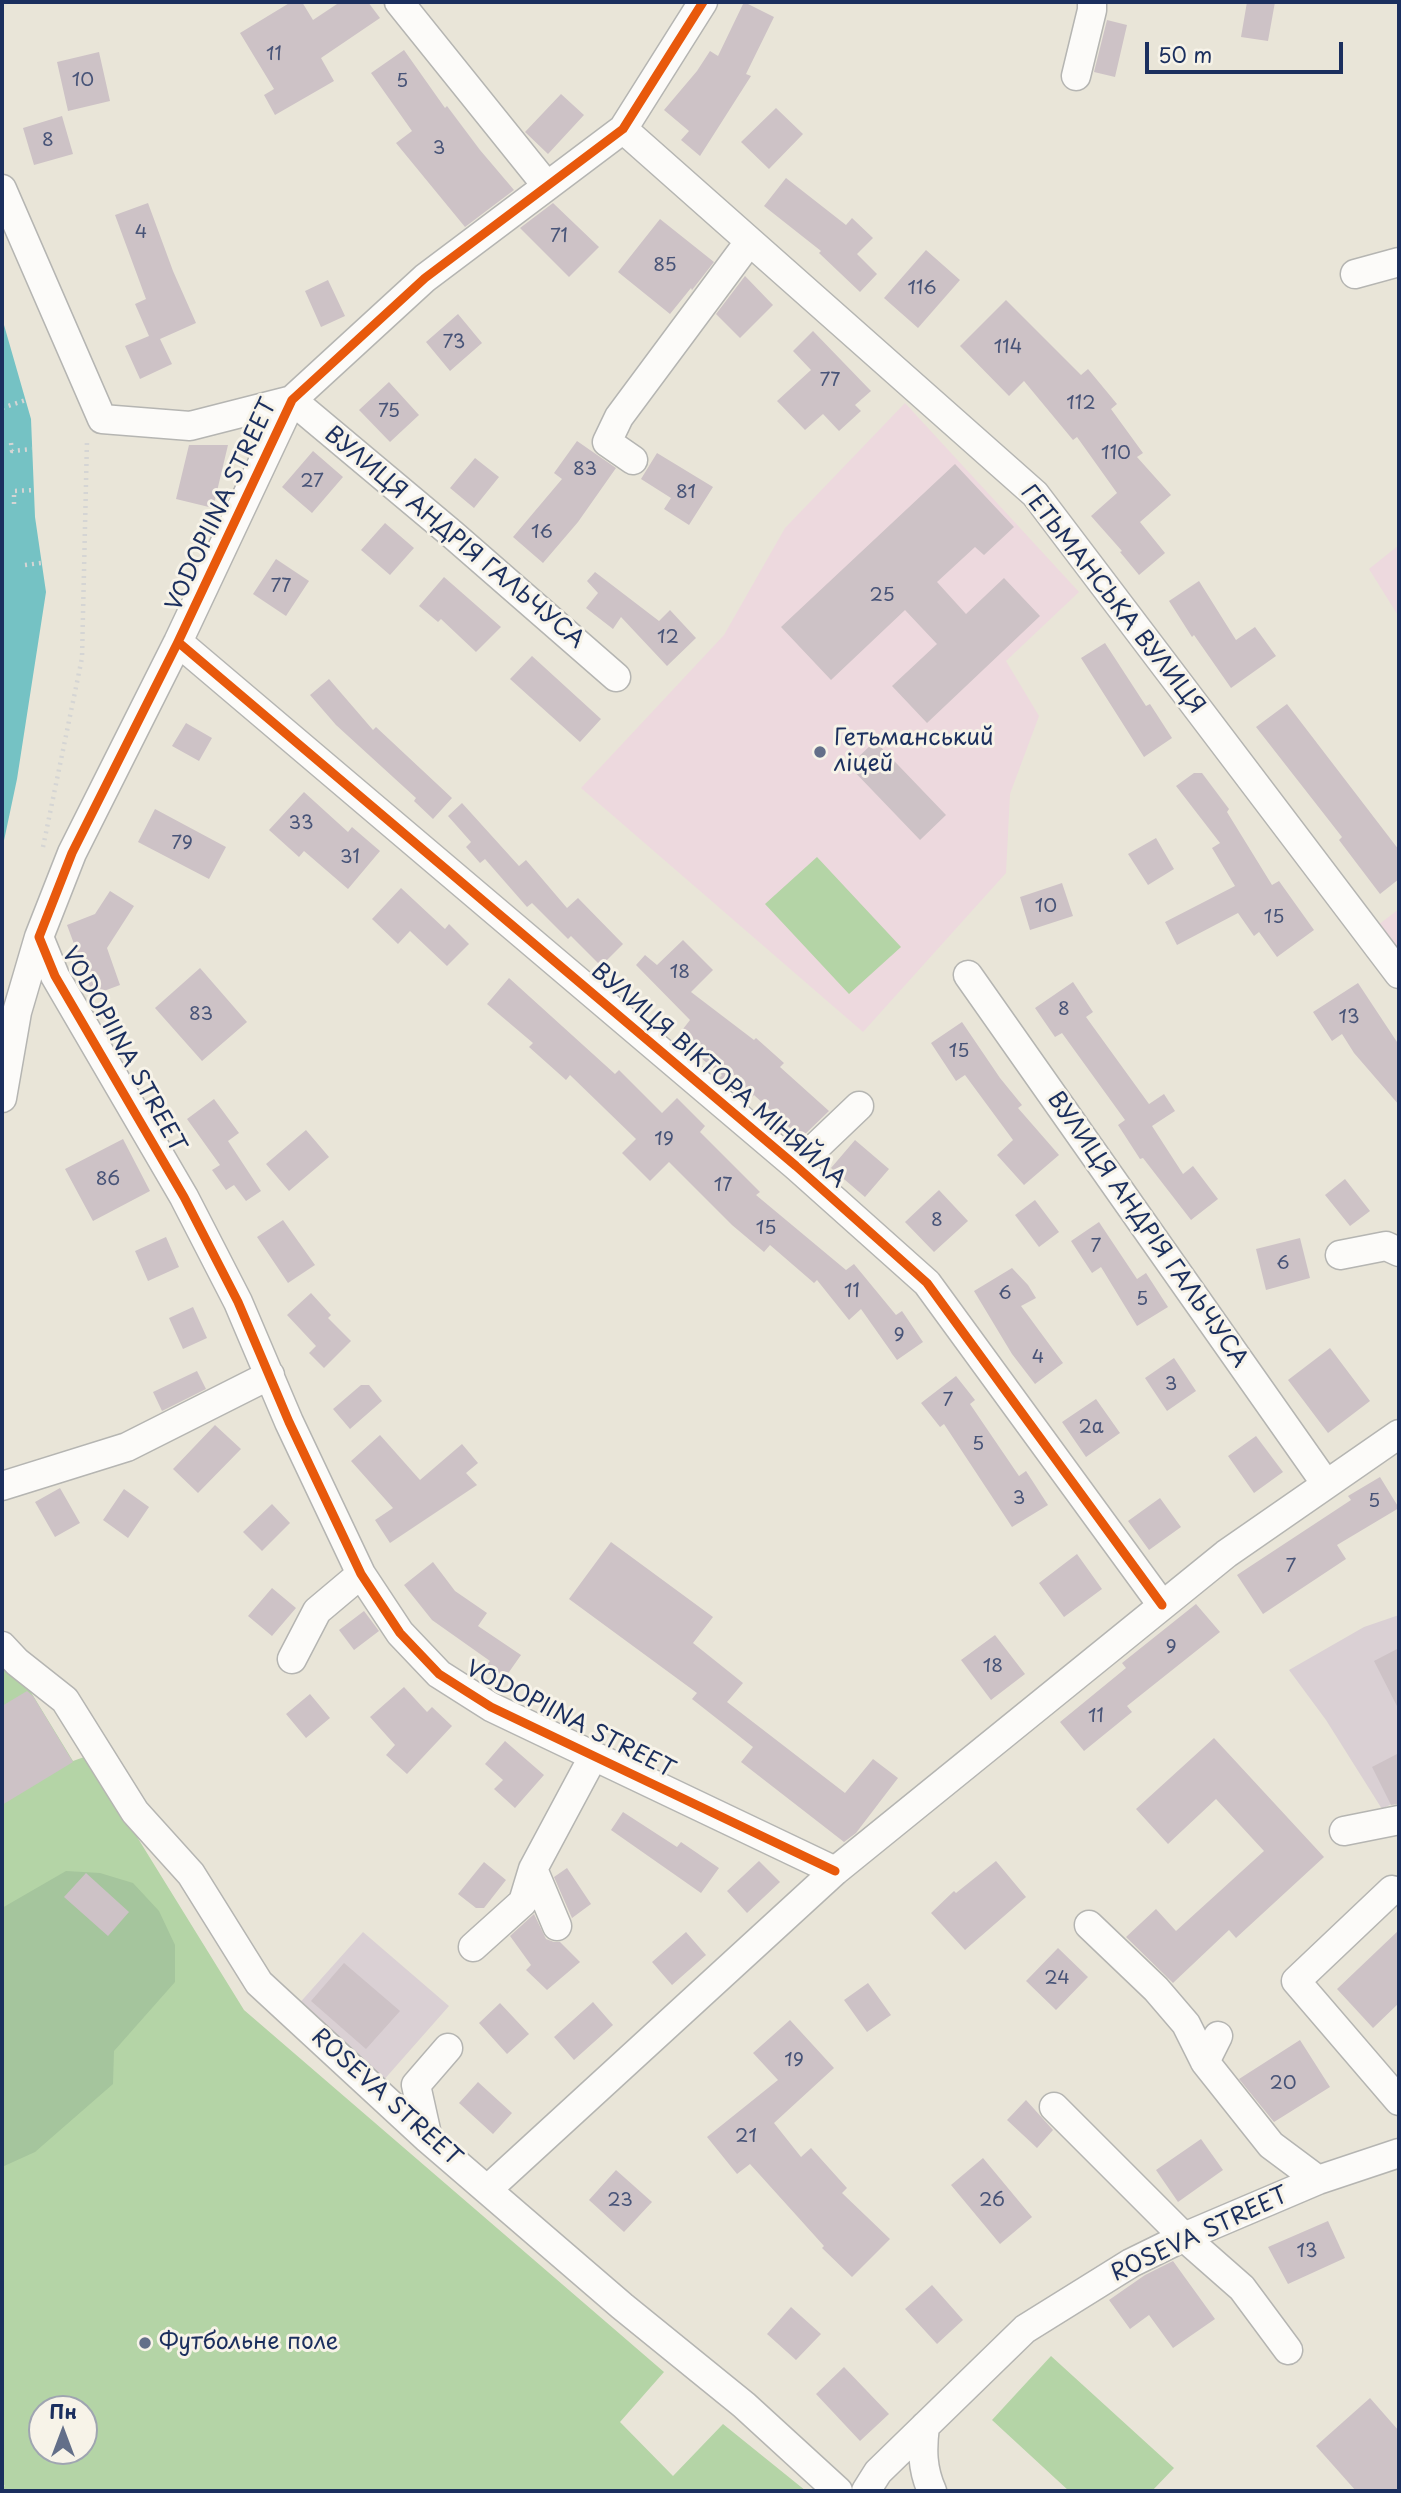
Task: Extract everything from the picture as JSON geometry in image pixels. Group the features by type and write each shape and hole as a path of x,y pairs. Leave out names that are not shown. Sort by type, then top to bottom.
{"street":[{"path":"399,2 547,186"},
{"name":"VODOPIINA STREET","path":"703,2 623,129 425,278 292,400 178,642 72,853 39,937 55,976 184,1197 238,1302 289,1422 361,1574 400,1633 439,1674 491,1707 835,1871"},
{"path":"1076,76 1092,2"},
{"name":"ГЕТЬМАНСЬКА ВУЛИЦЯ","path":"623,129 1035,494 1399,974"},
{"path":"2,189 102,419 191,426 292,400"},
{"path":"633,460 607,442 619,417 750,242"},
{"path":"1355,274 1399,262"},
{"name":"ВУЛИЦЯ АНДРІЯ ГАЛЬЧУСА","path":"292,400 452,534 616,677"},
{"name":"ВУЛИЦЯ ВІКТОРА МІНЯЙЛА","path":"178,642 796,1166 927,1283 1162,1605"},
{"path":"2,1098 17,1012 39,937"},
{"name":"ВУЛИЦЯ АНДРІЯ ГАЛЬЧУСА","path":"968,975 1325,1484"},
{"path":"796,1166 859,1106"},
{"path":"1340,1255 1385,1246 1399,1252"},
{"path":"2,1486 127,1447 271,1375"},
{"path":"488,2189 835,1871 1226,1554 1399,1434"},
{"path":"292,1659 317,1611 361,1574"},
{"name":"ROSEVA STREET","path":"2,1646 65,1700 135,1812 191,1874 259,1983 428,2139 622,2306 744,2405 838,2491"},
{"path":"473,1947 523,1902 533,1869 593,1757"},
{"path":"1344,1831 1399,1820"},
{"path":"533,1869 557,1926"},
{"path":"1392,1890 1296,1981 1399,2101"},
{"path":"1089,1925 1156,1989 1186,2024 1205,2062 1271,2145 1318,2180"},
{"path":"1205,2062 1218,2036"},
{"path":"428,2139 416,2085 448,2049"},
{"path":"1054,2107 1184,2237 1242,2288 1288,2350"},
{"name":"ROSEVA STREET","path":"866,2491 878,2472 1025,2329 1131,2263 1184,2237 1318,2180 1399,2153"},
{"path":"925,2426 921,2451 926,2480 932,2491"}],"path":[{"path":"2,408 26,400"},
{"path":"42,854 82,658 86,430"},
{"path":"11,443 12,451 32,449"},
{"path":"14,504 14,491 34,490"},
{"path":"24,565 41,563"},
{"path":"2,2486 6,2491"}],"shaded area":[{"name":"Гетьманський ліцей","path":"905,403 1079,592 1006,661 1039,716 1010,794 1006,873 863,1032 581,788 724,635 785,528"},
{"path":"1399,545 1399,617 1369,569"},
{"path":"1399,909 1399,952 1378,925"},
{"path":"1399,1615 1399,1800 1382,1809 1326,1720 1289,1670 1364,1627"},
{"path":"363,1932 449,2006 382,2082 296,2007"}],"green space":[{"path":"817,857 901,947 849,994 765,904"},
{"path":"2,1665 29,1689 73,1761 87,1756 244,2010 664,2372 620,2422 673,2476 723,2424 806,2491 2,2491"},
{"path":"66,1871 100,1873 133,1883 159,1911 175,1945 175,1982 114,2051 113,2084 35,2152 2,2167 2,1908"},
{"path":"1051,2356 1174,2468 1152,2491 1069,2491 992,2420"}],"water":[{"path":"2,318 31,419 35,517 46,592 17,779 2,850"}],"building":[{"path":"291,2 302,2 313,20 340,2 368,2 380,18 321,58 334,81 275,115 264,95 274,89 240,33"},
{"path":"744,2 774,17 746,74 751,76 700,156 681,140 689,131 664,110 710,51 718,56"},
{"path":"1247,2 1275,2 1268,41 1241,37"},
{"path":"1107,20 1127,25 1115,77 1094,72"},
{"path":"404,50 445,108 447,106 514,190 465,227 396,143 412,131 371,73"},
{"path":"99,52 110,101 68,111 57,62"},
{"path":"561,94 584,115 548,154 525,132"},
{"path":"776,108 803,134 769,169 741,142"},
{"path":"62,116 73,154 34,165 23,128"},
{"path":"786,178 846,225 852,218 873,238 857,254 877,274 860,292 819,253 821,251 764,206"},
{"path":"148,203 196,323 160,339 172,364 140,379 125,346 149,336 135,304 146,299 115,215"},
{"path":"553,203 599,247 569,277 520,228"},
{"path":"660,219 714,262 670,314 618,272"},
{"path":"926,250 960,280 918,328 884,298"},
{"path":"745,276 773,305 740,338 716,314"},
{"path":"328,280 345,316 321,327 305,291"},
{"path":"1006,300 1081,375 1088,369 1117,404 1111,409 1143,453 1137,457 1171,495 1140,522 1165,553 1139,575 1091,516 1117,493 1077,437 1073,440 1024,381 1009,396 960,346"},
{"path":"458,314 482,343 450,371 426,342"},
{"path":"813,331 871,391 855,405 861,411 839,431 823,414 805,430 777,401 811,370 793,351"},
{"path":"389,382 419,415 390,442 359,410"},
{"path":"577,441 616,468 578,522 543,563 513,537 562,479 554,473"},
{"path":"189,445 228,445 213,508 176,499"},
{"path":"313,451 343,477 312,513 282,487"},
{"path":"657,453 713,487 689,525 664,509 671,498 641,479"},
{"path":"475,458 499,477 474,508 450,488"},
{"path":"955,464 1014,527 984,555 975,547 937,582 966,614 1004,578 1040,616 927,723 892,686 937,644 905,610 831,680 781,627"},
{"path":"385,523 414,548 390,575 361,550"},
{"path":"276,559 309,581 286,616 253,594"},
{"path":"595,572 659,621 670,610 696,638 667,666 621,617 613,629 586,608 598,593 587,581"},
{"path":"444,577 501,627 476,652 441,619 438,622 419,606"},
{"path":"1199,581 1236,640 1255,627 1276,656 1231,688 1194,635 1192,637 1169,601"},
{"path":"1105,643 1146,706 1150,704 1172,738 1144,757 1081,658"},
{"path":"532,656 601,719 580,742 510,679"},
{"path":"329,679 373,730 376,727 452,798 433,819 414,801 416,798 336,725 310,695"},
{"path":"1287,704 1399,850 1399,879 1380,894 1339,840 1342,837 1256,727"},
{"path":"186,723 212,738 199,761 172,746"},
{"path":"875,741 946,815 920,840 849,766"},
{"path":"1194,773 1202,773 1229,809 1227,812 1272,885 1279,881 1314,930 1277,957 1259,932 1254,936 1238,913 1177,945 1165,922 1235,886 1212,848 1220,843 1176,786"},
{"path":"304,792 348,832 352,827 380,851 348,889 304,851 299,857 269,830"},
{"path":"462,803 519,866 526,860 567,908 578,898 623,944 601,966 571,936 568,939 532,903 527,907 485,859 480,863 466,847 471,842 448,816"},
{"path":"155,809 226,847 209,879 138,842"},
{"path":"1156,838 1174,869 1148,885 1128,854"},
{"path":"1062,883 1073,916 1030,930 1020,897"},
{"path":"401,888 445,929 449,924 469,944 447,966 410,931 398,944 372,919"},
{"path":"110,891 134,906 107,948 120,985 93,995 67,925 95,914"},
{"path":"683,940 713,970 691,992 754,1040 756,1038 784,1063 780,1067 829,1111 801,1138 754,1095 747,1103 719,1078 722,1075 676,1038 690,1020 636,965 645,955 657,965"},
{"path":"200,968 247,1022 202,1061 155,1008"},
{"path":"509,978 615,1074 619,1070 662,1113 677,1098 705,1126 700,1132 760,1192 756,1195 846,1270 854,1264 896,1315 902,1311 923,1342 897,1360 861,1309 849,1320 817,1280 814,1283 770,1245 764,1252 732,1225 669,1162 650,1181 622,1153 636,1139 570,1075 566,1080 529,1047 533,1043 487,1004"},
{"path":"1073,982 1093,1012 1086,1017 1149,1104 1164,1094 1175,1111 1152,1126 1183,1174 1193,1166 1218,1199 1191,1220 1143,1158 1140,1159 1118,1125 1125,1120 1062,1033 1055,1037 1035,1008"},
{"path":"1358,983 1399,1045 1399,1105 1354,1053 1342,1034 1332,1041 1313,1012"},
{"path":"962,1022 1022,1105 1018,1108 1059,1155 1024,1185 997,1155 1013,1140 965,1075 956,1081 931,1043"},
{"path":"214,1099 239,1133 228,1141 261,1191 246,1201 234,1185 226,1190 212,1170 220,1165 187,1119"},
{"path":"306,1130 329,1157 289,1191 266,1164"},
{"path":"123,1139 150,1191 93,1221 65,1169"},
{"path":"855,1140 889,1169 865,1197 831,1168"},
{"path":"1345,1179 1370,1211 1350,1226 1325,1195"},
{"path":"939,1190 968,1221 934,1252 905,1222"},
{"path":"1035,1200 1059,1232 1039,1247 1015,1215"},
{"path":"283,1220 315,1265 288,1283 257,1237"},
{"path":"1099,1222 1137,1279 1146,1273 1168,1307 1137,1326 1101,1267 1092,1273 1071,1241"},
{"path":"166,1237 179,1267 148,1281 135,1251"},
{"path":"1300,1238 1310,1278 1266,1290 1256,1249"},
{"path":"1012,1268 1036,1298 1021,1306 1063,1363 1035,1384 1012,1354 974,1291"},
{"path":"311,1293 331,1315 328,1318 351,1341 324,1368 309,1353 316,1346 287,1315"},
{"path":"193,1307 207,1338 183,1349 169,1318"},
{"path":"1330,1348 1370,1401 1328,1433 1288,1380"},
{"path":"1174,1358 1196,1391 1167,1411 1145,1378"},
{"path":"197,1371 206,1389 162,1411 153,1392"},
{"path":"956,1376 975,1400 970,1404 1019,1476 1026,1471 1048,1505 1012,1527 944,1424 940,1427 921,1403"},
{"path":"361,1385 369,1385 382,1401 350,1429 333,1409"},
{"path":"1096,1399 1120,1433 1086,1457 1062,1422"},
{"path":"215,1425 241,1449 198,1493 173,1469"},
{"path":"380,1435 420,1480 462,1444 478,1463 466,1473 477,1485 390,1543 375,1520 393,1508 351,1461"},
{"path":"1256,1436 1283,1472 1254,1493 1228,1456"},
{"path":"1380,1477 1399,1508 1337,1545 1346,1559 1263,1614 1237,1575 1351,1500 1348,1496"},
{"path":"60,1488 80,1523 55,1537 35,1502"},
{"path":"124,1489 149,1507 128,1538 103,1520"},
{"path":"1160,1498 1181,1527 1149,1550 1128,1521"},
{"path":"272,1504 290,1523 262,1551 243,1532"},
{"path":"611,1542 713,1617 693,1643 743,1683 727,1702 845,1793 873,1759 898,1778 856,1833 844,1842 741,1762 753,1747 692,1699 697,1693 569,1599"},
{"path":"1077,1554 1102,1589 1064,1617 1039,1583"},
{"path":"433,1562 455,1591 487,1613 478,1626 521,1655 502,1682 483,1669 490,1661 432,1620 404,1585"},
{"path":"272,1588 296,1608 272,1636 248,1616"},
{"path":"1196,1604 1220,1632 1127,1706 1132,1712 1084,1751 1060,1722 1126,1668 1122,1663"},
{"path":"364,1611 379,1631 354,1650 339,1630"},
{"path":"995,1635 1025,1674 991,1700 961,1660"},
{"path":"1399,1648 1399,1710 1374,1661"},
{"path":"404,1687 427,1712 432,1707 452,1726 407,1774 386,1755 395,1745 370,1717"},
{"path":"27,1691 33,1696 73,1762 2,1805 2,1706"},
{"path":"310,1694 330,1718 306,1738 286,1714"},
{"path":"1214,1738 1324,1857 1236,1938 1229,1930 1173,1983 1126,1937 1156,1909 1176,1931 1264,1851 1216,1799 1168,1844 1136,1809"},
{"path":"505,1741 544,1775 515,1808 494,1789 503,1780 485,1764"},
{"path":"1399,1753 1399,1804 1391,1805 1372,1767"},
{"path":"623,1812 677,1847 681,1842 719,1868 701,1893 611,1830"},
{"path":"759,1861 780,1882 747,1913 727,1891"},
{"path":"996,1861 1026,1897 965,1950 931,1913 954,1891 956,1893"},
{"path":"484,1862 506,1880 484,1908 476,1908 458,1894"},
{"path":"567,1868 591,1904 572,1918 554,1877"},
{"path":"86,1873 129,1912 108,1936 64,1897"},
{"path":"534,1914 546,1939 560,1942 580,1962 547,1990 526,1970 531,1965 510,1936"},
{"path":"1399,1930 1399,2003 1373,2028 1337,1989"},
{"path":"686,1932 706,1955 672,1985 652,1962"},
{"path":"1058,1948 1088,1977 1056,2010 1026,1981"},
{"path":"344,1963 400,2011 366,2049 311,2001"},
{"path":"868,1983 891,2015 867,2032 844,2000"},
{"path":"593,2002 613,2025 574,2060 554,2037"},
{"path":"500,2003 529,2034 507,2054 479,2023"},
{"path":"790,2020 834,2068 774,2123 801,2157 811,2148 847,2188 842,2193 890,2239 852,2277 822,2248 824,2246 750,2164 737,2174 707,2137 778,2080 753,2053"},
{"path":"1300,2040 1330,2087 1274,2122 1239,2079"},
{"path":"478,2082 512,2113 493,2134 459,2103"},
{"path":"1026,2100 1053,2130 1037,2148 1007,2120"},
{"path":"1201,2139 1223,2170 1178,2202 1156,2170"},
{"path":"983,2158 1032,2217 1000,2244 951,2185"},
{"path":"616,2170 652,2202 624,2232 589,2200"},
{"path":"1328,2221 1345,2258 1288,2284 1268,2247"},
{"path":"1173,2261 1215,2319 1173,2348 1149,2315 1130,2329 1109,2300 1145,2275"},
{"path":"932,2285 963,2320 937,2344 905,2309"},
{"path":"791,2307 821,2334 796,2360 767,2334"},
{"path":"844,2367 889,2414 860,2441 816,2394"},
{"path":"1370,2398 1399,2431 1399,2491 1356,2491 1316,2446"}],"cycle path":[{"path":"703,2 623,129 425,278 292,400 178,642 72,853 39,937 55,976 184,1197 238,1302 289,1422 361,1574 400,1633 439,1674 491,1707 835,1871"},
{"path":"178,642 796,1166 927,1283 1162,1605"}],"place":[{"name":"Гетьманський ліцей","path":"820,752"},
{"name":"Футбольне поле","path":"145,2343"}]}
